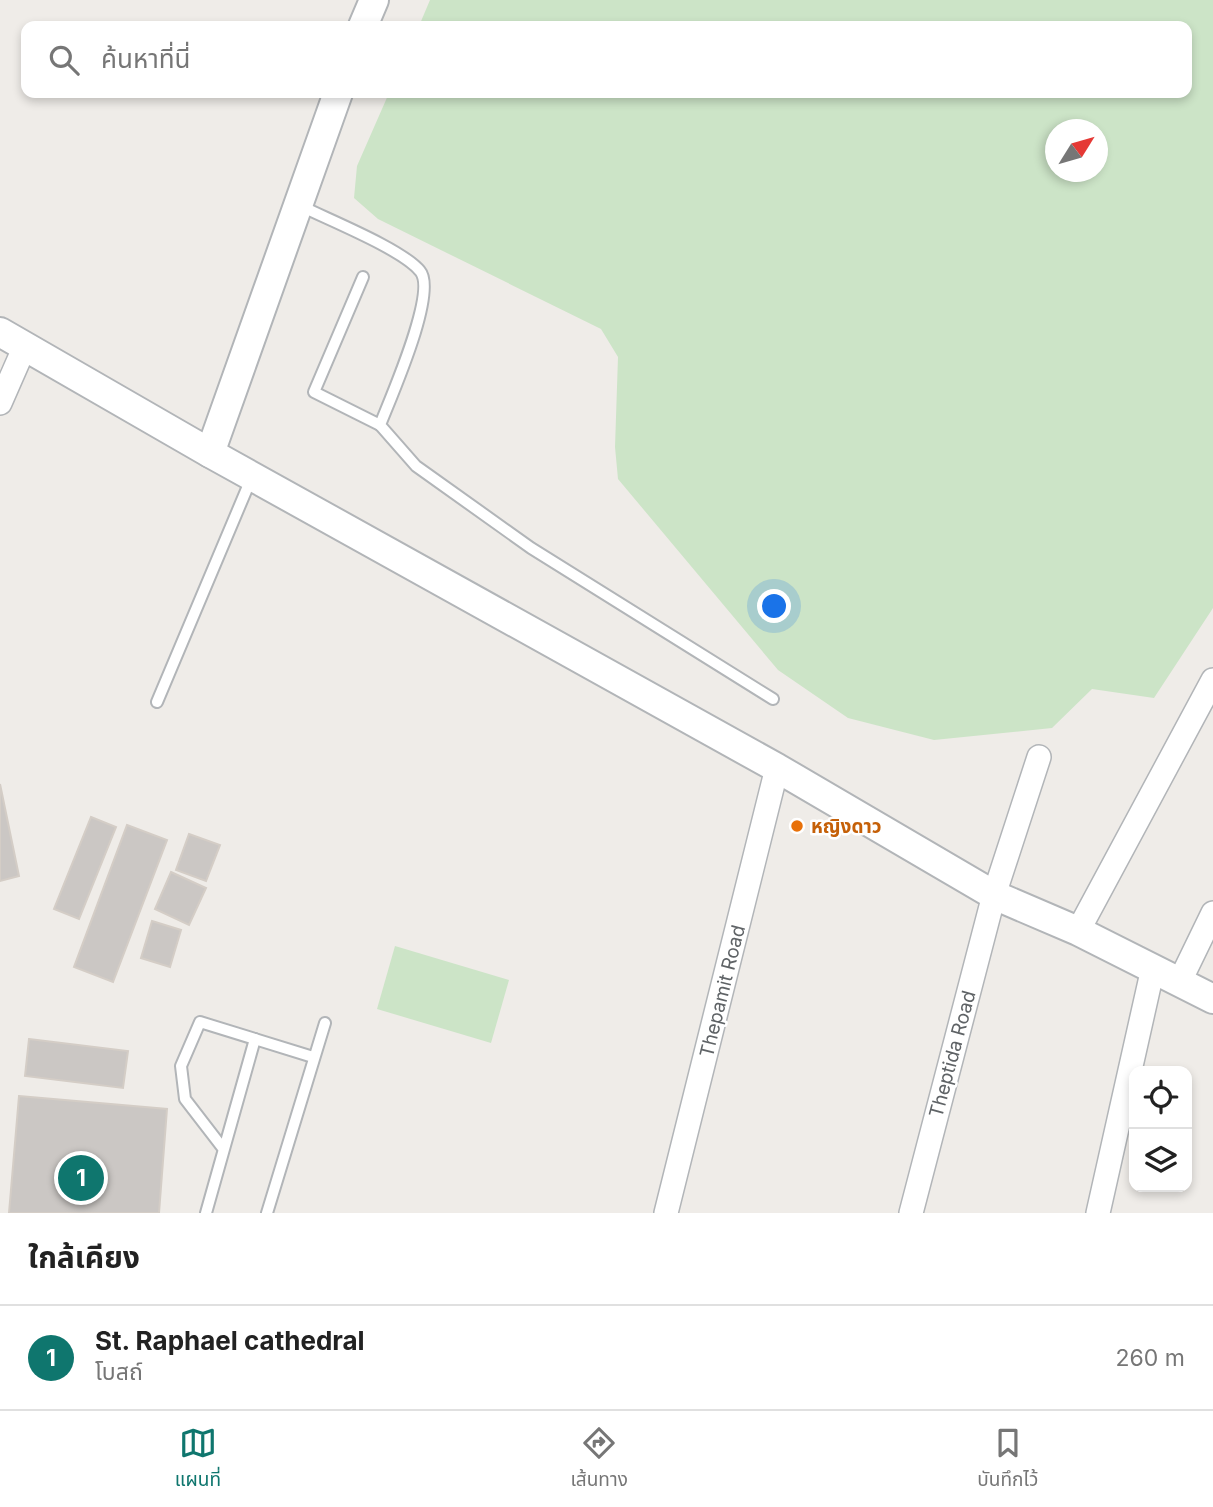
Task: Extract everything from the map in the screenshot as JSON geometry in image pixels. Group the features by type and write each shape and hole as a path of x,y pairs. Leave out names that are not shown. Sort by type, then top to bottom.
{"street":[{"path":"365,21 374,0"},
{"path":"210,453 336,98"},
{"path":"0,332 210,453 777,768 994,895 1078,931 1213,999"},
{"path":"0,403 24,346"},
{"path":"1078,931 1213,680"},
{"name":"Theptida Road","path":"911,1213 994,895 1039,757"},
{"name":"Thepamit Road","path":"667,1213 777,768"},
{"path":"1179,983 1213,913"},
{"path":"1098,1213 1153,968"}],"lane":[{"path":"298,205 400,256 421,272 426,289 403,366 380,425"},
{"path":"363,277 314,392 380,425 416,466 531,548 773,699"},
{"path":"157,702 253,477"},
{"path":"222,1147 185,1099 181,1066 200,1022 313,1057"},
{"path":"267,1213 325,1023"},
{"path":"206,1213 222,1147 255,1039"}],"green space":[{"path":"430,0 1213,0 1213,608 1154,698 1092,689 1052,728 934,740 848,718 778,670 618,479 615,447 618,357 601,329 378,219 354,198 357,166 387,98 1192,98 1192,21 421,21"},
{"path":"395,946 509,980 491,1043 377,1009"}],"building":[{"path":"0,784 19,876 0,881"},
{"path":"91,817 116,827 79,919 54,909"},
{"path":"127,825 167,840 113,982 74,967"},
{"path":"189,834 220,845 206,881 176,870"},
{"path":"171,872 206,888 189,925 155,909"},
{"path":"152,921 181,930 170,967 141,958"},
{"path":"29,1039 128,1051 123,1088 25,1076"},
{"path":"19,1096 167,1109 159,1213 9,1213"}],"place":[{"name":"หญิงดาว","path":"797,826"},
{"name":"St. Raphael cathedral","path":"81,1178"}]}
